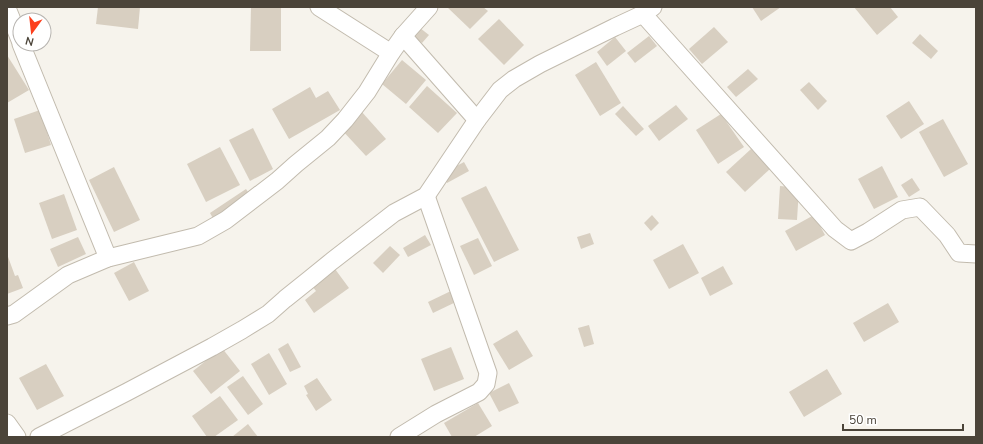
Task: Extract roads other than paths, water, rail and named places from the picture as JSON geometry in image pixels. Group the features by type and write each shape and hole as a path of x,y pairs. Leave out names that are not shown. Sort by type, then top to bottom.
{"street":[{"path":"319,7 390,53"},
{"path":"7,316 14,314 68,275 108,258 198,236 226,220 277,181 328,138 345,120 367,92 390,53 403,36 429,7"},
{"path":"7,8 12,20"},
{"path":"39,437 212,347 268,314 332,261 394,213 426,196 477,120 500,90 514,79 540,64 648,11 834,229 851,241 902,210 920,207 947,235 959,253 976,254"},
{"path":"403,36 477,120"},
{"path":"25,52 108,258"},
{"path":"399,437 436,414 479,392 486,384 488,373 426,196"},
{"path":"7,423 17,437"}]}
